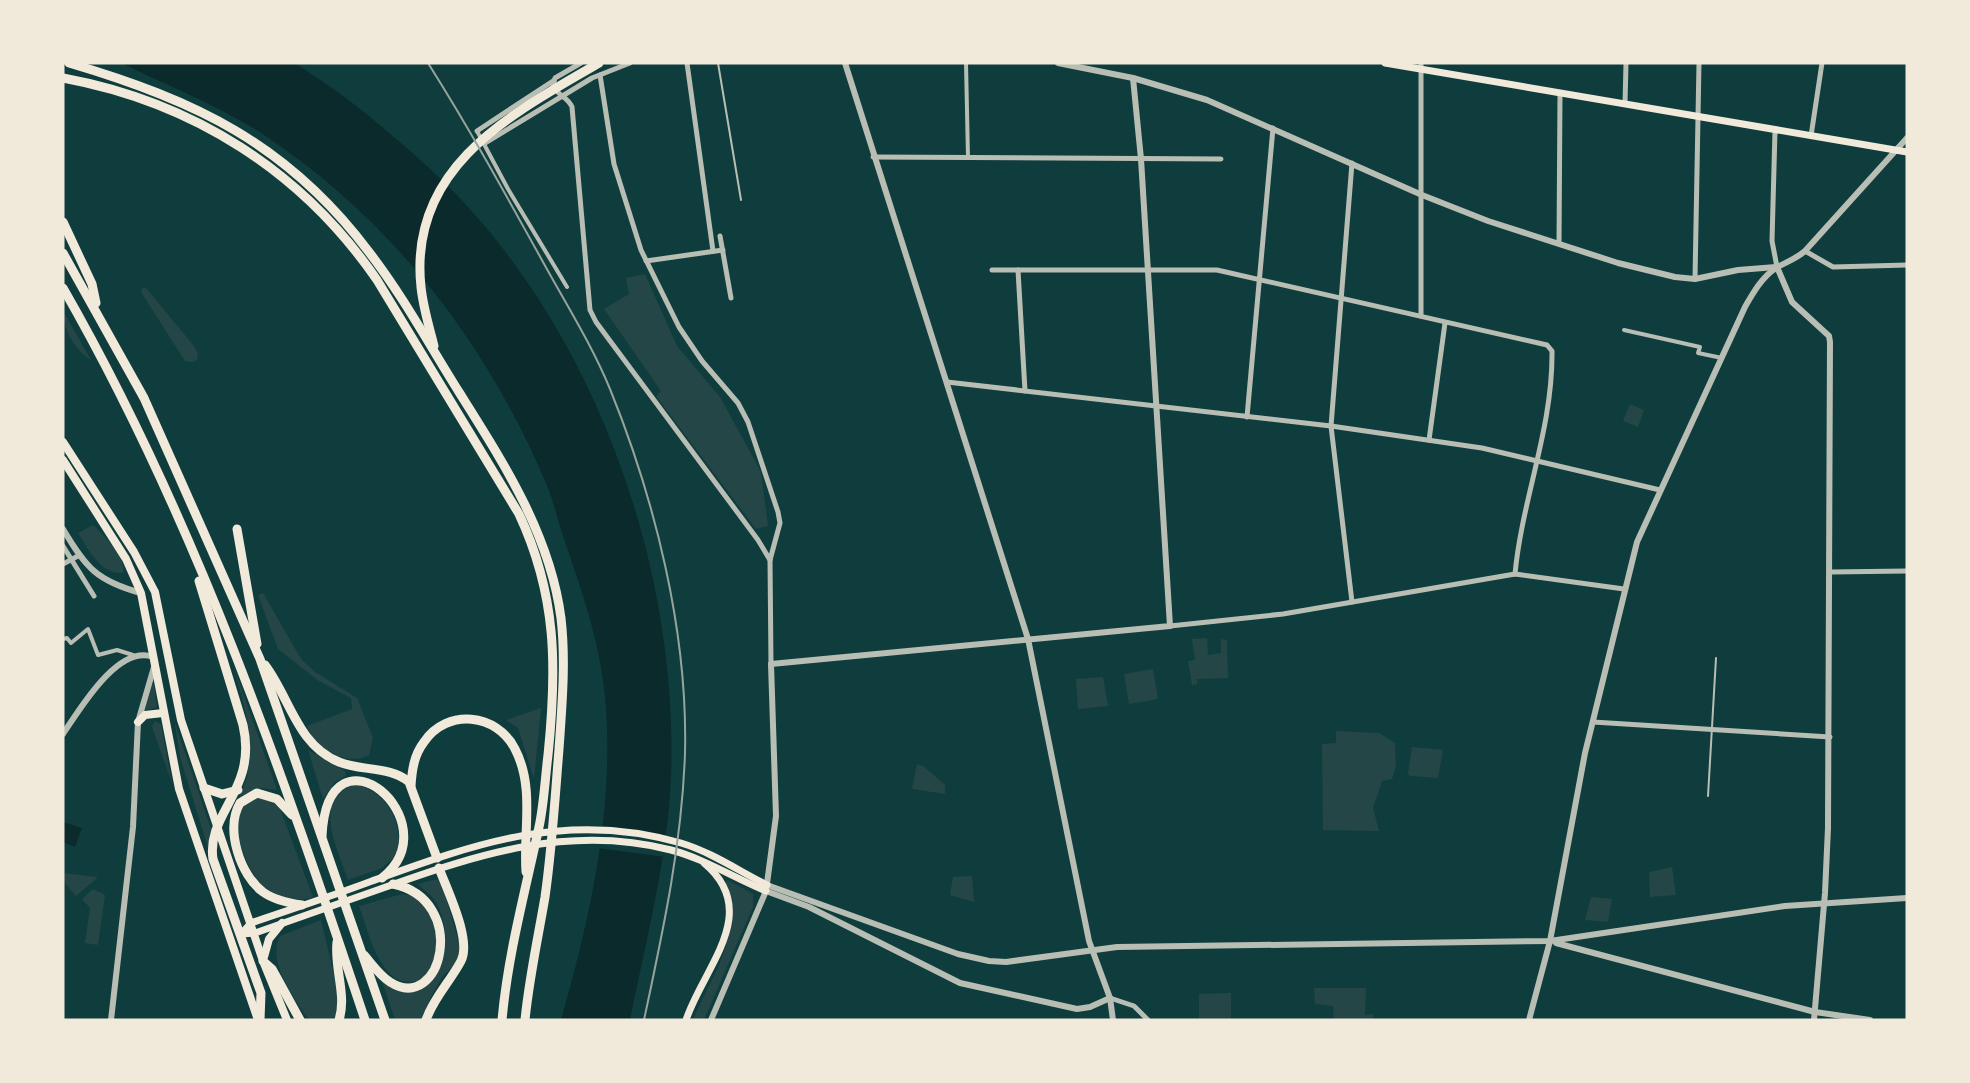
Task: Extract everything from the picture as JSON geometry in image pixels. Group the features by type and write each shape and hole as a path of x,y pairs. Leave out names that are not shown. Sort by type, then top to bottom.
{"highway":[{"path":"69,63 159,92 211,115 286,165 319,194 359,238 392,284 526,507 550,567 561,618 562,702 554,815 545,896 525,1020"},
{"path":"436,356 421,287 428,218 446,178 456,164 487,134 599,63"},
{"path":"63,78 110,88 196,120 260,159 312,202 339,231 371,272 513,502 539,566 550,613 554,646 551,718 543,802 527,882 512,940 502,1020"},
{"path":"63,222 92,284 98,311"},
{"path":"63,253 98,311 144,398 260,659 321,841 385,1020"},
{"path":"63,288 160,471 184,529 250,690 365,1020"},
{"path":"184,529 246,736 246,764 238,789 217,829 211,849 261,993 259,1020"},
{"path":"237,529 260,659 274,678 297,725 315,747 337,762 399,776 411,786"},
{"path":"437,858 411,786 416,757 424,741 437,729 457,720 471,719 492,724 502,730 518,755 526,781 527,882"},
{"path":"321,841 325,810 334,789 342,783 355,780 375,784 397,812 405,837 399,858 382,878"},
{"path":"204,788 222,794 238,789"},
{"path":"296,820 277,799 257,793 240,803 233,825 243,865 253,883 269,896 306,904"},
{"path":"426,1020 435,999 460,963 465,950 463,934 439,868"},
{"path":"359,949 380,975 391,983 402,986 422,983 436,968 440,946 433,910 418,892 393,884"},
{"path":"337,936 335,960 342,1009 339,1020"},
{"path":"263,961 272,969 300,1020"}],"main road":[{"path":"1385,63 1421,67 1560,94 1907,152"},
{"path":"63,442 134,552 155,592 174,696 263,961 287,1020"},
{"path":"63,460 126,559 141,593 179,789 259,1020"},
{"path":"141,593 155,592"},
{"path":"138,722 145,716 163,713"},
{"path":"241,934 251,923 437,858 499,838 532,833 600,829 640,834 684,844 767,888"},
{"path":"241,934 255,933 439,868 498,850 553,841 601,839 644,844 679,852 767,888"},
{"path":"203,860 216,868"},
{"path":"685,1019 718,954 729,923 730,910 723,887 702,862"},
{"path":"263,961 269,939 282,923"}],"street":[{"path":"567,287 477,131 553,81 573,65 581,63"},
{"path":"483,144 561,96 600,75 630,63"},
{"path":"687,63 704,170 713,251"},
{"path":"845,63 1028,639 1091,949 1110,998 1113,1020"},
{"path":"966,63 968,158"},
{"path":"1058,63 1133,78 1198,97 1422,195 1488,221 1618,263 1675,278 1695,279 1738,270 1777,267 1789,263 1805,251 1907,138"},
{"path":"1625,104 1626,63"},
{"path":"1695,279 1698,63"},
{"path":"1811,136 1822,63"},
{"path":"1421,67 1421,316"},
{"path":"600,75 614,164 646,261 679,327 702,361 738,403 748,422 780,523 770,560 776,816 767,888 711,1020"},
{"path":"1133,78 1141,159 1170,626"},
{"path":"553,81 556,93 568,99 572,107 590,310 596,322 758,540 770,560"},
{"path":"1559,244 1560,94"},
{"path":"1246,417 1273,128"},
{"path":"1775,131 1772,241 1777,267 1792,302 1829,336 1830,342 1830,737 1825,902 1814,1020"},
{"path":"873,157 1221,159"},
{"path":"1352,163 1330,426 1352,602"},
{"path":"720,236 731,298"},
{"path":"646,261 723,250"},
{"path":"1805,251 1833,267 1907,265"},
{"path":"1529,1020 1550,941 1572,814 1636,542 1757,287 1777,267"},
{"path":"992,270 1217,270 1546,345 1552,351 1551,386 1538,459 1520,535 1515,574"},
{"path":"1018,270 1025,391"},
{"path":"1430,440 1445,323"},
{"path":"1624,330 1700,347 1698,353 1722,358"},
{"path":"947,382 1330,426 1430,440 1538,459 1660,490"},
{"path":"63,529 78,556 90,569 113,584 141,593"},
{"path":"63,546 94,596"},
{"path":"63,564 78,556"},
{"path":"1830,572 1907,571"},
{"path":"771,664 1243,620 1515,574 1624,589"},
{"path":"63,639 67,638 71,643 88,629 98,655 117,650 154,661 138,722 133,827 111,1020"},
{"path":"63,734 116,665 133,655"},
{"path":"1593,722 1830,737"},
{"path":"767,888 980,960 1031,959 1091,949 1550,941 1825,902 1907,898"},
{"path":"767,888 964,985 1077,1009 1090,1007 1110,998 1134,1006 1148,1020"},
{"path":"1550,941 1815,1012 1870,1020"}],"lane":[{"path":"718,63 741,200"},
{"path":"1708,796 1716,658"}],"shaded area":[{"path":"280,62 298,65 355,105 394,137 478,218 530,286 574,360 611,440 639,523 658,607 669,692 671,776 666,837 630,1020 561,1020 582,941 598,860 607,779 605,697 594,634 550,494 524,436 497,385 467,337 433,292 397,248 357,208 313,171 250,126 214,106 121,63"},
{"path":"645,274 677,346 720,397 761,472 768,526 756,529 656,396 661,391 604,309 629,294 626,278"},
{"path":"142,288 146,288 193,345 198,353 197,360 185,361 141,292"},
{"path":"63,311 91,360 71,339 65,325"},
{"path":"1630,404 1644,410 1638,427 1623,421"},
{"path":"93,525 118,554 124,568 123,573 108,570 96,560 86,546 78,533"},
{"path":"263,593 301,659 315,672 357,698 373,738 369,755 351,759 333,754 317,742 311,734 307,726 352,709 351,698 319,681 278,649 258,595"},
{"path":"1207,638 1208,655 1221,653 1221,639 1227,640 1228,678 1197,679 1197,684 1192,685 1188,661 1195,660 1192,639"},
{"path":"234,667 277,790 261,788 238,801 249,767 250,750 247,718"},
{"path":"1153,669 1158,699 1129,704 1124,674"},
{"path":"1103,677 1108,706 1078,709 1076,679"},
{"path":"154,684 157,707 145,711 152,685"},
{"path":"541,708 534,779 518,728 506,720"},
{"path":"155,721 161,724 172,783 152,727"},
{"path":"175,723 212,832 208,848 180,757"},
{"path":"1336,731 1379,733 1395,743 1396,766 1392,779 1382,781 1373,808 1379,831 1323,830 1322,744 1336,743"},
{"path":"1412,747 1443,750 1438,778 1408,774"},
{"path":"308,750 345,771 346,776 335,782 323,799"},
{"path":"917,764 923,766 945,785 945,794 912,789"},
{"path":"358,784 378,795 391,811 398,830 399,853 382,868 348,880 334,839 331,811 334,799 343,790"},
{"path":"256,797 272,799 279,806 313,897 288,899 278,896 260,883 254,874 238,838 237,827 242,806"},
{"path":"63,822 82,828 75,847 63,842"},
{"path":"1672,867 1676,895 1650,897 1649,872"},
{"path":"63,873 98,877 76,896 63,881"},
{"path":"972,876 974,902 950,895 953,877"},
{"path":"437,879 442,885 461,949 456,963 442,977 430,999 424,1020 395,1020 382,981 401,990 416,990 429,984 438,972 444,957 443,921 435,901 418,884"},
{"path":"728,880 753,894 753,907 704,1020 693,1020 717,970 729,936 730,901 725,883"},
{"path":"93,889 105,895 98,945 85,943 90,908 82,899"},
{"path":"402,894 417,897 424,902 430,911 437,936 435,962 430,972 422,979 410,982 396,978 383,966 371,941 359,906"},
{"path":"1591,897 1612,899 1608,922 1585,920"},
{"path":"321,920 339,996 335,1020 311,1020 306,1016 283,978 277,956 280,936"},
{"path":"1314,988 1366,988 1365,1015 1373,1014 1373,1020 1334,1020 1333,1006 1315,1004"},
{"path":"1231,993 1231,1020 1199,1020 1199,994"}],"pier":[{"path":"600,825 668,837 665,857 597,848"}],"railway":[{"path":"428,63 501,187 595,356 610,389 641,476 666,567 681,661 685,753 676,854 644,1020"}]}
